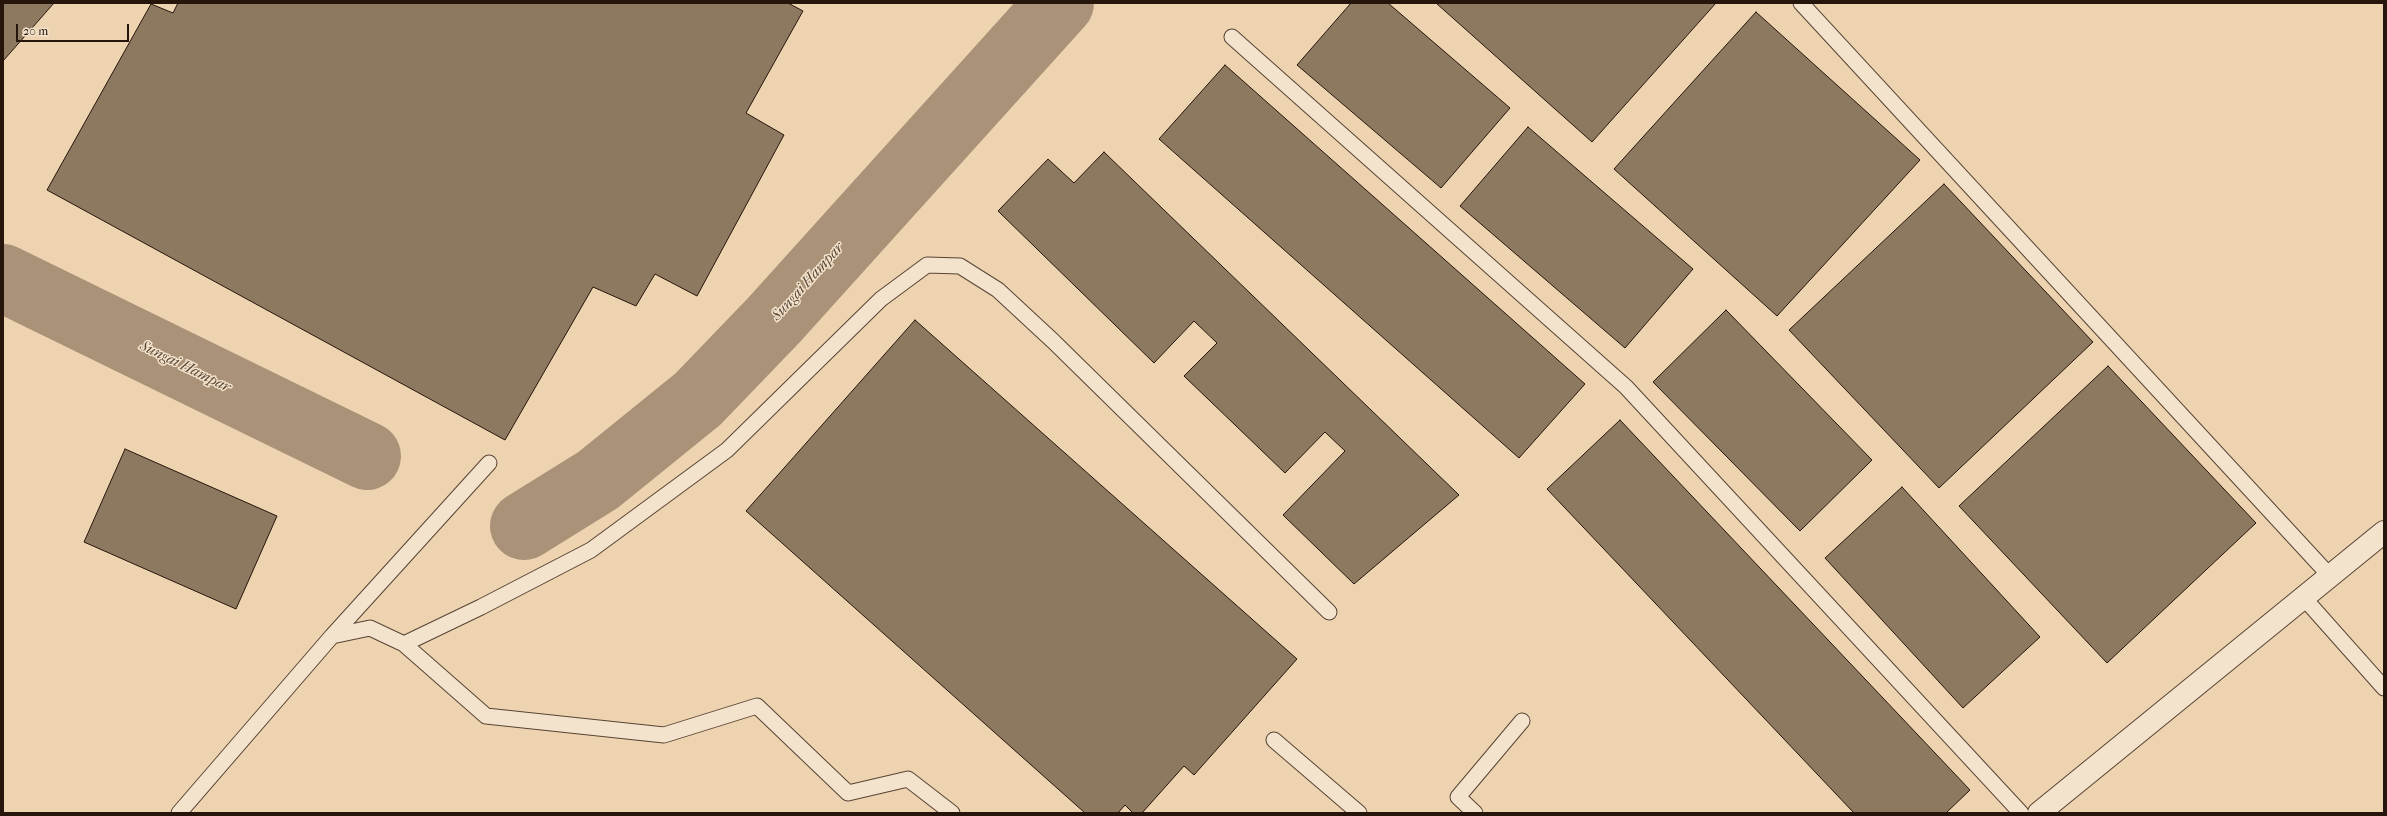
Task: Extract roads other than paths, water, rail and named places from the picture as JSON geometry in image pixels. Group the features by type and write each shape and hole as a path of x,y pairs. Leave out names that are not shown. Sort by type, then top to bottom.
{"street":[{"path":"2050,810 2384,532"}],"lane":[{"path":"1801,3 2330,576"},
{"path":"1232,37 1626,387 2021,813"},
{"path":"404,644 481,607 591,550 727,450 881,299 926,265 960,266 998,290 1054,341 1329,612"},
{"path":"179,813 332,636 489,463"},
{"path":"2304,598 2384,688"},
{"path":"332,636 370,628 404,644 486,716 664,735 757,706 848,793 908,779 952,813"},
{"path":"1475,813 1458,797 1522,721"},
{"path":"1274,740 1359,813"}],"waterway":[{"name":"Sungai Hampar","path":"524,526 598,480 698,399 774,320 1060,3"},
{"name":"Sungai Hampar","path":"3,278 367,456"}]}
